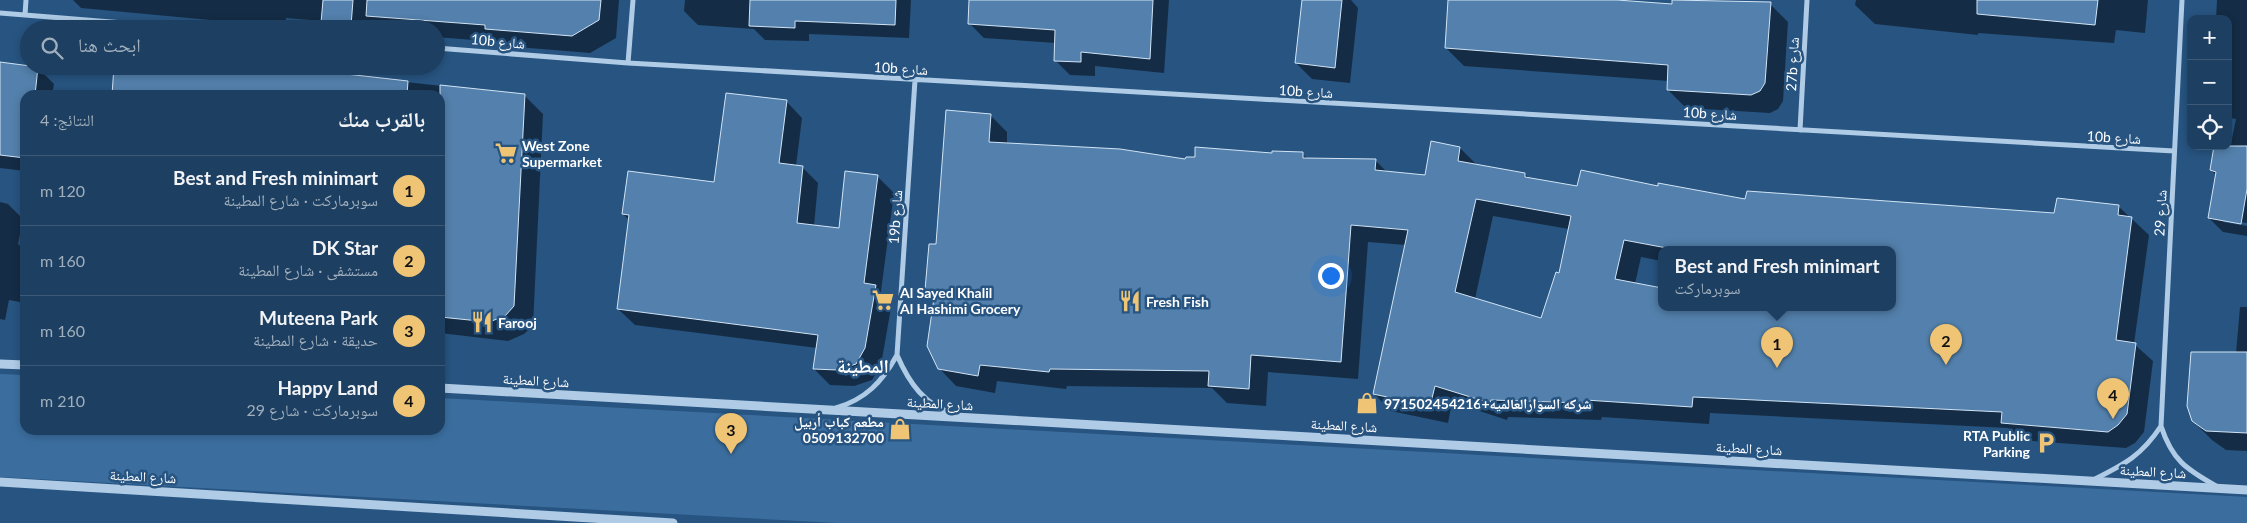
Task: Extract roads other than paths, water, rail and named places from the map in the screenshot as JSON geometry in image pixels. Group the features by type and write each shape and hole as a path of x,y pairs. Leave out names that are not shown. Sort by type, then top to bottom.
{"street":[{"path":"25,15 26,0"},
{"path":"628,63 633,0"},
{"name":"27b شارع","path":"1800,130 1808,0"},
{"name":"شارع 29","path":"2182,0 2161,426 2168,447 2181,464 2220,488"},
{"path":"0,13 87,20"},
{"name":"10b شارع","path":"445,49 628,63 915,80 2174,151"},
{"name":"19b شارع","path":"830,410 852,403 871,391 886,374 897,355 915,80"},
{"name":"19b شارع","path":"897,355 907,378 924,397 945,411 969,418"},
{"path":"0,364 20,365"},
{"name":"شارع المطينة","path":"445,388 2247,490"},
{"path":"2092,481 2133,460 2149,445 2161,426"},
{"name":"شارع المطينة","path":"0,482 673,523"}],"place":[{"name":"West Zone Supermarket","path":"506,153"},
{"name":"Al Sayed Khalil Al Hashimi Grocery","path":"883,300"},
{"name":"Fresh Fish","path":"1130,301"},
{"name":"Farooj","path":"482,322"},
{"name":"DK Star","path":"1946,365"},
{"name":"Best and Fresh minimart","path":"1777,368"},
{"name":"شركه السوارالعالميه+971502454216","path":"1367,403"},
{"name":"Happy Land","path":"2113,419"},
{"name":"مطعم كباب أربيل 0509132700","path":"900,429"},
{"name":"RTA Public Parking","path":"2046,443"},
{"name":"Muteena Park","path":"731,454"}],"district":[{"name":"المطينة","path":"863,365"}]}
